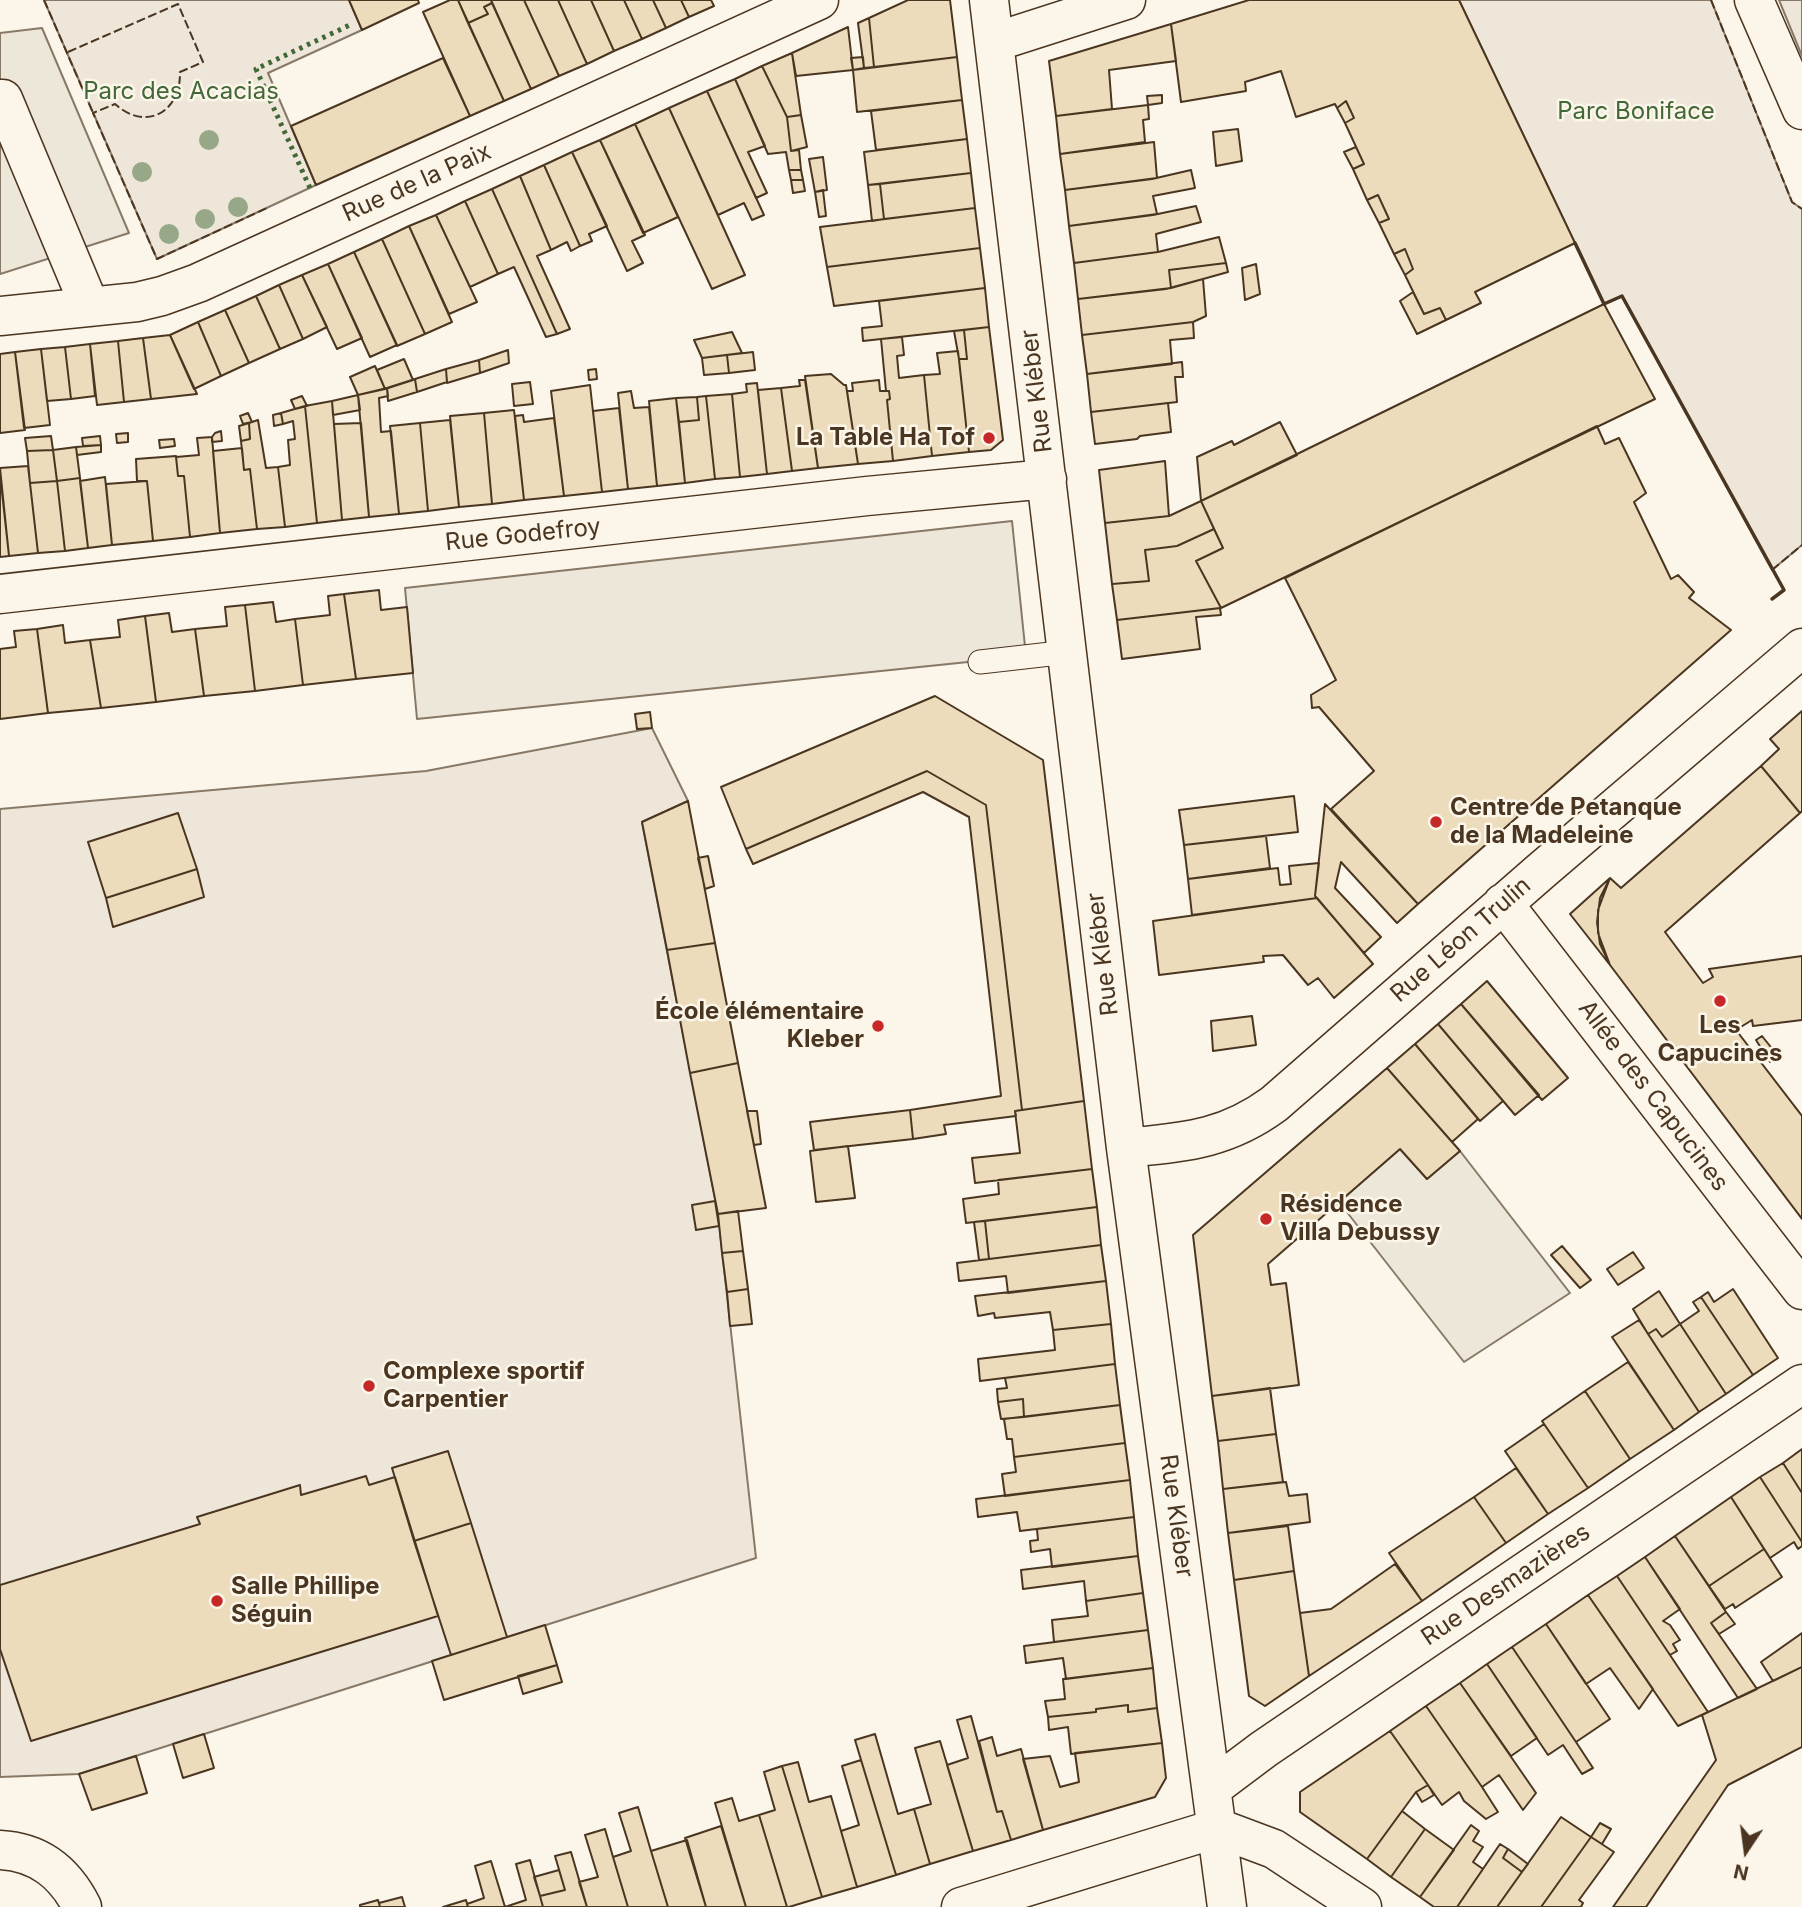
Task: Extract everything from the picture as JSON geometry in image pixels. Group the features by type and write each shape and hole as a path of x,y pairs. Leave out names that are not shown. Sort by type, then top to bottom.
{"street":[{"name":"Rue de la Paix","path":"0,316 137,302 198,283 819,0"},
{"name":"Rue Kléber","path":"989,0 1126,1148 1227,1907"},
{"path":"995,42 1126,0"},
{"path":"1755,0 1802,110"},
{"path":"0,99 90,307"},
{"name":"Rue Godefroy","path":"0,594 825,501 1047,479"},
{"name":"Rue Léon Trulin","path":"1126,1148 1188,1141 1225,1133 1253,1119 1274,1104 1503,903 1802,648"},
{"name":"Allée des Capucines","path":"1503,903 1802,1290"},
{"name":"Rue Desmazières","path":"1212,1788 1264,1749 1802,1384"},
{"path":"961,1907 1218,1828 1274,1849 1362,1907"},
{"path":"0,1850 48,1864 64,1877 82,1907"}],"lane":[{"path":"980,662 1068,652"}],"green space":[{"name":"Parc des Acacias","path":"44,0 349,0 362,30 268,73 316,185 157,259"},
{"name":"Parc Boniface","path":"1459,0 1711,0 1792,202 1802,209 1802,545 1772,570 1622,296 1604,304"},
{"path":"1779,0 1802,0 1802,56"},
{"name":"Complexe sportif Carpentier","path":"652,728 688,801 642,822 718,1214 756,1558 79,1774 0,1777 0,809 426,771"}],"shaded area":[{"path":"42,28 129,233 0,274 0,33"},
{"path":"1012,521 1026,656 417,719 405,588"},
{"path":"1400,1149 1427,1179 1460,1151 1570,1293 1464,1362 1339,1202"}],"building":[{"path":"349,0 418,0 419,3 362,30"},
{"path":"450,0 458,0 504,101 470,116 423,12"},
{"path":"458,0 491,0 492,3 484,7 488,14 468,23"},
{"path":"491,0 524,0 559,76 531,89"},
{"path":"524,0 558,0 587,64 559,76"},
{"path":"558,0 591,0 614,51 587,64"},
{"path":"591,0 624,0 642,39 614,51"},
{"path":"624,0 653,0 666,28 642,39"},
{"path":"653,0 681,0 689,17 666,28"},
{"path":"681,0 711,0 714,6 689,17"},
{"path":"908,0 950,0 957,57 874,67 869,18"},
{"path":"1249,0 1459,0 1575,243 1475,292 1481,303 1446,320 1440,308 1424,314 1405,275 1413,269 1405,249 1394,254 1379,223 1389,219 1378,195 1367,200 1353,169 1364,164 1345,123 1354,118 1346,101 1337,108 1335,104 1296,117 1281,71 1245,82 1246,91 1181,102 1171,24"},
{"path":"492,3 531,89 504,101 468,23 488,14 484,7"},
{"path":"869,18 874,67 864,68 858,23"},
{"path":"1171,24 1176,61 1109,70 1112,109 1056,116 1049,61"},
{"path":"848,27 853,70 796,76 792,53"},
{"path":"792,53 801,115 787,117 762,66"},
{"path":"863,57 864,68 853,70 851,58"},
{"path":"957,57 962,100 857,112 853,70"},
{"path":"443,58 470,116 316,185 291,126"},
{"path":"762,66 787,117 791,151 799,150 801,170 789,170 786,152 768,154 735,79"},
{"path":"735,79 765,146 748,152 767,193 756,198 707,91"},
{"path":"707,91 764,215 752,220 744,203 718,215 669,108"},
{"path":"1162,95 1162,103 1148,105 1147,96"},
{"path":"962,100 967,139 876,150 871,111"},
{"path":"1346,101 1354,118 1345,123 1337,108"},
{"path":"1148,105 1149,119 1143,120 1145,142 1060,154 1056,116"},
{"path":"669,108 745,275 712,289 635,124"},
{"path":"801,115 807,147 791,151 787,117"},
{"path":"635,124 678,217 643,233 600,140"},
{"path":"1238,129 1242,161 1216,166 1213,132"},
{"path":"967,139 971,173 868,185 864,152"},
{"path":"600,140 645,235 632,241 643,263 627,271 572,152"},
{"path":"1154,142 1157,178 1065,190 1060,154"},
{"path":"1356,147 1364,164 1353,169 1344,152"},
{"path":"572,152 607,226 589,234 592,241 580,246 544,165"},
{"path":"823,157 827,190 815,192 809,159"},
{"path":"544,165 580,246 571,251 567,242 551,250 520,176"},
{"path":"789,170 801,170 803,180 791,180"},
{"path":"1191,170 1195,188 1153,196 1157,214 1069,226 1065,190 1152,179"},
{"path":"971,173 975,208 884,219 880,184"},
{"path":"520,176 551,250 537,256 570,329 557,334 492,189"},
{"path":"791,180 803,180 805,191 793,193"},
{"path":"880,184 884,219 872,221 868,185"},
{"path":"492,189 557,334 546,337 514,267 498,274 465,201"},
{"path":"823,190 826,216 819,217 815,192"},
{"path":"1378,195 1389,219 1379,223 1367,200"},
{"path":"465,201 498,274 470,287 436,215"},
{"path":"1196,206 1201,222 1156,234 1158,252 1074,263 1069,226 1153,215"},
{"path":"975,208 980,248 827,267 820,227"},
{"path":"436,215 477,302 449,314 409,226"},
{"path":"409,226 452,322 425,334 382,239"},
{"path":"1219,237 1226,263 1169,270 1171,288 1078,299 1074,263 1158,252"},
{"path":"382,239 425,334 397,346 354,252"},
{"path":"980,248 985,288 834,306 827,267"},
{"path":"1405,249 1413,269 1405,275 1394,254"},
{"path":"354,252 397,345 370,357 328,264"},
{"path":"1226,263 1228,272 1171,288 1169,270"},
{"path":"328,264 362,338 337,349 302,275"},
{"path":"1256,264 1260,294 1245,300 1242,268"},
{"path":"302,275 327,327 303,339 279,285"},
{"path":"1203,279 1206,316 1193,322 1082,335 1078,299 1166,289"},
{"path":"279,285 303,339 280,349 256,296"},
{"path":"985,288 989,327 863,341 862,328 882,326 879,301"},
{"path":"1413,292 1424,314 1440,308 1446,320 1417,334 1400,301"},
{"path":"256,296 280,349 249,363 225,310"},
{"path":"1604,304 1655,399 1221,608 1196,561 1223,548 1201,501"},
{"path":"225,310 249,363 221,376 198,322"},
{"path":"198,322 221,376 194,389 170,335"},
{"path":"1193,322 1194,338 1170,340 1172,364 1087,374 1082,335"},
{"path":"989,327 1003,440 991,450 969,452 959,359 967,359 964,330"},
{"path":"964,330 967,359 959,359 954,331"},
{"path":"732,332 742,353 702,358 694,340"},
{"path":"170,335 197,394 151,399 143,338"},
{"path":"902,337 904,355 897,356 899,378 924,375 932,456 893,461 887,400 890,399 889,391 886,391 881,339"},
{"path":"143,338 151,399 124,402 118,341"},
{"path":"118,341 124,402 97,405 90,344"},
{"path":"90,344 95,396 71,399 65,347"},
{"path":"65,347 71,399 47,401 41,349"},
{"path":"41,349 50,425 24,428 15,352"},
{"path":"508,350 509,363 480,373 479,360"},
{"path":"958,351 969,452 932,456 924,375 940,374 937,353"},
{"path":"15,352 25,430 0,433 0,354"},
{"path":"753,352 755,370 729,373 727,355"},
{"path":"727,355 729,373 704,375 702,358"},
{"path":"404,359 413,380 385,389 377,370"},
{"path":"479,360 480,373 447,383 446,369"},
{"path":"1182,362 1183,377 1175,377 1177,402 1091,412 1087,374"},
{"path":"375,366 385,389 358,395 350,377"},
{"path":"446,369 447,382 417,392 415,379"},
{"path":"596,369 597,379 589,380 588,370"},
{"path":"831,374 846,385 858,464 818,468 805,376"},
{"path":"415,379 417,392 388,401 387,388"},
{"path":"799,380 805,380 818,468 792,471 781,388 800,386"},
{"path":"879,380 880,391 889,391 890,399 887,400 893,461 858,464 847,391 853,391 852,383"},
{"path":"530,382 533,404 514,406 512,384"},
{"path":"757,383 767,474 740,477 732,394 747,392 746,384"},
{"path":"590,385 602,492 564,496 551,391"},
{"path":"387,388 388,396 379,398 381,432 391,431 399,514 369,517 358,395"},
{"path":"781,388 792,471 767,474 758,390"},
{"path":"631,391 634,408 649,407 657,486 628,489 618,393"},
{"path":"732,394 740,477 715,479 706,396"},
{"path":"358,395 360,410 333,415 332,401"},
{"path":"302,396 307,406 295,409 291,400"},
{"path":"706,396 715,479 685,483 679,422 699,420 697,397"},
{"path":"697,397 699,420 679,422 676,398"},
{"path":"676,398 685,483 657,486 649,401"},
{"path":"332,401 342,520 317,523 305,406"},
{"path":"1168,403 1171,432 1095,444 1091,412"},
{"path":"305,406 317,523 285,527 278,467 290,465 288,440 295,439 293,421 283,424 281,413"},
{"path":"619,408 628,489 602,492 593,411"},
{"path":"514,410 524,500 492,504 484,413"},
{"path":"248,413 252,422 243,424 240,416"},
{"path":"281,413 283,424 274,426 273,415"},
{"path":"484,413 492,504 459,507 450,416"},
{"path":"523,415 524,422 554,418 564,496 524,500 515,416"},
{"path":"258,420 266,468 278,467 285,527 257,529 250,469 244,470 241,441 250,439 249,423"},
{"path":"450,420 459,507 428,511 420,423"},
{"path":"1280,422 1297,455 1201,501 1197,457 1232,441 1234,445"},
{"path":"249,423 250,439 241,441 239,426"},
{"path":"361,423 369,517 342,520 334,424"},
{"path":"420,423 428,511 399,514 390,426"},
{"path":"1597,426 1605,444 1619,438 1646,493 1634,502 1671,579 1678,575 1694,592 1689,598 1731,630 1418,904 1331,809 1374,771 1319,707 1312,708 1311,695 1336,680 1285,578"},
{"path":"221,431 222,441 212,442 215,433"},
{"path":"128,433 128,442 117,443 116,434"},
{"path":"51,436 53,450 27,451 25,438"},
{"path":"100,436 101,445 83,446 82,438"},
{"path":"212,437 220,533 190,537 184,476 178,476 176,457 199,455 197,438"},
{"path":"174,439 175,446 160,448 159,440"},
{"path":"101,445 101,452 77,455 76,447"},
{"path":"76,447 80,478 57,481 53,450"},
{"path":"242,448 244,470 250,469 257,529 220,533 213,451"},
{"path":"53,450 57,481 30,483 27,451"},
{"path":"176,456 178,476 184,476 190,537 153,541 147,481 137,481 136,459"},
{"path":"1165,461 1169,516 1105,523 1099,470"},
{"path":"28,466 38,553 9,556 0,468"},
{"path":"0,474 9,556 0,557"},
{"path":"105,477 112,545 88,548 80,481"},
{"path":"80,478 88,548 65,551 57,481"},
{"path":"57,481 65,551 38,553 30,483"},
{"path":"147,481 153,541 112,545 106,484"},
{"path":"1201,501 1214,529 1177,546 1145,550 1149,581 1112,584 1105,523 1169,516"},
{"path":"1214,529 1223,548 1196,561 1221,608 1117,620 1112,584 1149,581 1145,550 1177,546"},
{"path":"379,590 381,610 407,607 413,673 356,679 344,594"},
{"path":"344,594 356,679 303,685 295,619 330,615 328,596"},
{"path":"273,602 276,622 295,619 303,685 255,691 245,605"},
{"path":"245,605 255,691 204,696 195,629 227,626 225,607"},
{"path":"1220,608 1221,615 1196,617 1200,649 1122,659 1117,620"},
{"path":"169,613 172,632 195,629 204,696 156,702 145,616"},
{"path":"145,616 156,702 101,708 90,640 120,637 118,620"},
{"path":"63,625 65,643 90,640 101,708 48,713 37,629"},
{"path":"37,629 48,713 0,719 0,649 16,647 14,631"},
{"path":"935,696 1043,760 1084,1101 1022,1110 986,805 927,771 746,849 721,787"},
{"path":"1802,711 1800,813 1761,766 1779,749 1770,739"},
{"path":"650,712 652,728 637,729 635,714"},
{"name":"Les Capucines","path":"1761,766 1800,813 1665,932 1703,983 1713,977 1709,969 1802,956 1802,1020 1753,1026 1752,1020 1736,1030 1802,1116 1802,1219 1610,965 1598,933 1598,910 1610,878 1621,888"},
{"path":"927,771 986,805 1022,1110 1015,1111 1016,1116 944,1125 946,1134 913,1139 910,1110 1001,1096 969,817 923,792 753,864 746,849"},
{"path":"1294,796 1298,832 1184,845 1179,810"},
{"path":"688,801 715,943 667,950 642,822"},
{"path":"1325,804 1418,904 1397,923 1341,862 1335,888 1381,937 1364,953 1315,896"},
{"path":"178,813 197,869 106,898 88,842"},
{"path":"1266,836 1270,868 1188,879 1184,845"},
{"path":"708,856 714,886 705,889 698,858"},
{"path":"1319,863 1315,896 1317,898 1192,915 1188,879 1278,868 1280,885 1291,884 1289,866"},
{"path":"197,869 204,897 113,927 106,898"},
{"path":"1610,878 1600,898 1597,922 1600,944 1610,965 1570,914"},
{"path":"1317,898 1373,964 1334,998 1318,978 1308,985 1283,955 1263,956 1264,962 1159,975 1153,921"},
{"path":"715,943 738,1063 690,1073 667,950"},
{"path":"1487,981 1568,1078 1542,1100 1461,1004"},
{"path":"1461,1004 1539,1095 1515,1115 1438,1024"},
{"path":"1252,1016 1256,1045 1213,1051 1211,1021"},
{"path":"1438,1024 1503,1101 1480,1121 1415,1044"},
{"path":"1762,1036 1778,1056 1770,1062 1756,1040"},
{"path":"1415,1044 1478,1119 1452,1142 1387,1068"},
{"path":"738,1063 766,1208 718,1214 690,1073"},
{"name":"Résidence Villa Debussy","path":"1387,1068 1460,1151 1427,1179 1400,1149 1268,1264 1271,1285 1286,1283 1299,1385 1212,1396 1193,1235"},
{"path":"1084,1101 1092,1169 975,1183 972,1158 1020,1153 1015,1111"},
{"path":"910,1110 913,1139 814,1150 810,1122"},
{"path":"747,1111 757,1111 761,1144 754,1145"},
{"path":"848,1146 855,1198 816,1202 810,1151"},
{"path":"1092,1169 1097,1207 966,1223 963,1199 999,1194 998,1180"},
{"path":"715,1201 719,1226 696,1230 692,1205"},
{"path":"1097,1207 1101,1245 989,1259 985,1221"},
{"path":"738,1211 743,1251 722,1253 718,1214"},
{"path":"985,1221 989,1259 979,1260 974,1222"},
{"path":"1101,1245 1106,1281 1008,1293 1006,1276 959,1281 957,1263"},
{"path":"1562,1246 1591,1280 1580,1288 1551,1255"},
{"path":"743,1251 748,1289 727,1292 722,1253"},
{"path":"1633,1252 1644,1268 1618,1285 1607,1269"},
{"path":"1106,1281 1111,1324 1053,1330 1050,1312 995,1318 994,1313 978,1316 975,1296"},
{"path":"748,1289 752,1324 730,1326 727,1292"},
{"path":"1733,1289 1778,1358 1753,1375 1701,1297 1708,1292 1714,1302"},
{"path":"1659,1291 1680,1324 1662,1337 1656,1329 1648,1334 1633,1309"},
{"path":"1701,1297 1753,1375 1726,1394 1680,1324 1699,1311 1693,1302"},
{"path":"1639,1320 1699,1412 1674,1430 1612,1337"},
{"path":"1111,1324 1115,1364 980,1381 978,1359 1055,1350 1053,1330"},
{"path":"1680,1324 1726,1394 1699,1412 1648,1334 1656,1329 1662,1337"},
{"path":"1628,1362 1674,1430 1630,1459 1585,1391"},
{"path":"1115,1364 1120,1405 1024,1417 1023,1399 998,1402 997,1389 1007,1388 1005,1378"},
{"path":"1270,1388 1276,1434 1218,1441 1212,1396"},
{"path":"1585,1391 1630,1459 1588,1488 1542,1421"},
{"path":"1023,1399 1024,1417 1001,1419 998,1402"},
{"path":"1120,1405 1125,1443 1014,1457 1012,1439 1007,1439 1004,1419"},
{"path":"1544,1424 1588,1488 1548,1514 1505,1451"},
{"path":"1276,1434 1283,1482 1223,1489 1218,1441"},
{"path":"1125,1443 1130,1480 1005,1496 1002,1474 1016,1472 1014,1457"},
{"path":"1802,1449 1802,1493 1783,1463"},
{"path":"448,1451 471,1523 414,1541 392,1468"},
{"path":"1783,1463 1802,1493 1802,1542 1760,1477"},
{"path":"1516,1468 1548,1514 1506,1543 1474,1497"},
{"name":"Salle Phillipe Séguin","path":"366,1476 369,1485 395,1477 438,1616 31,1741 0,1649 0,1585 200,1524 197,1517 300,1485 301,1495"},
{"path":"1760,1477 1802,1542 1798,1549 1794,1542 1770,1558 1731,1497"},
{"path":"1130,1480 1134,1517 1020,1531 1017,1512 978,1517 976,1499"},
{"path":"1286,1482 1289,1496 1307,1494 1310,1522 1228,1533 1223,1489"},
{"path":"1474,1497 1506,1543 1422,1601 1389,1553"},
{"path":"1731,1497 1764,1549 1709,1586 1675,1536"},
{"path":"1134,1517 1138,1556 1052,1567 1050,1549 1031,1552 1030,1541 1038,1540 1037,1529"},
{"path":"471,1523 507,1637 451,1655 414,1541"},
{"path":"1288,1526 1294,1571 1234,1580 1228,1533"},
{"path":"1675,1536 1726,1612 1711,1623 1757,1689 1738,1698 1645,1557"},
{"path":"1764,1549 1782,1577 1735,1608 1733,1604 1725,1609 1709,1586"},
{"path":"1138,1556 1143,1593 1086,1601 1084,1581 1023,1589 1021,1570"},
{"path":"1645,1557 1680,1609 1663,1621 1670,1625 1680,1640 1673,1644 1677,1651 1670,1655 1617,1576"},
{"path":"1395,1564 1422,1601 1309,1676 1300,1613 1331,1609"},
{"path":"1294,1571 1309,1676 1265,1706 1249,1696 1234,1580"},
{"path":"1617,1576 1708,1712 1678,1726 1588,1595"},
{"path":"1143,1593 1148,1630 1054,1642 1052,1620 1088,1616 1086,1601"},
{"path":"1588,1595 1653,1689 1639,1709 1610,1668 1586,1684 1546,1624"},
{"path":"1726,1612 1735,1624 1719,1634 1711,1623"},
{"path":"1546,1624 1610,1719 1576,1742 1512,1647"},
{"path":"545,1625 557,1665 444,1700 432,1661"},
{"path":"1148,1630 1153,1668 1066,1679 1063,1658 1026,1663 1024,1646"},
{"path":"1802,1633 1802,1667 1773,1681 1761,1662"},
{"path":"1512,1647 1593,1768 1582,1774 1563,1745 1548,1755 1487,1664"},
{"path":"1487,1664 1537,1738 1511,1756 1460,1683"},
{"path":"557,1665 562,1682 523,1694 518,1676"},
{"path":"1802,1667 1802,1747 1728,1785 1646,1907 1613,1907 1716,1760 1702,1715"},
{"path":"1153,1668 1157,1708 1128,1712 1128,1705 1096,1709 1096,1712 1048,1717 1045,1701 1065,1699 1063,1679"},
{"path":"1460,1683 1536,1793 1523,1810 1499,1775 1482,1787 1426,1706"},
{"path":"1128,1705 1128,1712 1157,1708 1162,1743 1071,1754 1068,1727 1049,1730 1048,1717 1096,1712 1096,1709"},
{"path":"1426,1706 1498,1812 1486,1819 1464,1801 1459,1792 1442,1805 1390,1731"},
{"path":"971,1716 997,1812 1002,1811 1011,1840 973,1851 947,1765 968,1758 957,1720"},
{"path":"1390,1731 1428,1785 1416,1792 1367,1859 1300,1812 1300,1792"},
{"path":"204,1734 214,1768 183,1778 173,1744"},
{"path":"875,1734 898,1814 914,1809 930,1864 896,1875 855,1740"},
{"path":"992,1737 997,1756 1021,1749 1043,1830 1011,1840 1002,1811 997,1812 979,1741"},
{"path":"940,1741 973,1851 930,1864 914,1809 931,1804 915,1748"},
{"path":"1162,1743 1166,1778 1155,1797 1043,1830 1023,1759 1050,1756 1060,1787 1079,1782 1075,1753"},
{"path":"136,1756 147,1793 92,1810 79,1774"},
{"path":"861,1760 896,1875 857,1887 841,1831 859,1825 842,1766"},
{"path":"798,1762 809,1802 831,1796 857,1887 822,1897 782,1766"},
{"path":"782,1766 822,1897 789,1907 759,1815 775,1810 764,1772"},
{"path":"1428,1785 1434,1795 1422,1802 1416,1792"},
{"path":"732,1798 739,1821 759,1815 787,1907 746,1907 715,1803"},
{"path":"638,1807 668,1907 628,1907 613,1857 631,1851 619,1813"},
{"path":"1402,1811 1425,1829 1391,1877 1367,1859"},
{"path":"1561,1817 1591,1837 1541,1907 1497,1907"},
{"path":"1600,1823 1611,1829 1602,1844 1591,1837"},
{"path":"1471,1825 1479,1831 1473,1841 1483,1847 1473,1862 1483,1869 1457,1907 1434,1907 1420,1897"},
{"path":"721,1826 746,1907 706,1907 685,1838"},
{"path":"605,1829 628,1907 587,1907 579,1882 598,1877 585,1835"},
{"path":"1425,1829 1454,1850 1420,1897 1391,1877"},
{"path":"1591,1837 1614,1852 1579,1900 1583,1903 1581,1907 1541,1907"},
{"path":"687,1840 706,1907 668,1907 651,1851"},
{"path":"1500,1844 1508,1849 1503,1858 1522,1872 1497,1907 1457,1907"},
{"path":"1508,1849 1528,1864 1522,1872 1503,1858"},
{"path":"571,1852 587,1907 543,1907 540,1896 565,1890 555,1856"},
{"path":"530,1860 543,1907 505,1907 526,1900 516,1864"},
{"path":"491,1861 505,1907 468,1907 467,1904 484,1898 475,1866"},
{"path":"559,1870 565,1890 540,1896 534,1877"},
{"path":"402,1897 405,1907 380,1907 379,1903"},
{"path":"378,1900 380,1907 360,1907 360,1905"},
{"path":"466,1900 468,1907 443,1907"}],"hedge":[{"path":"310,188 256,69 352,24"}],"fence":[{"path":"44,0 93,113"},
{"path":"1711,0 1792,202 1802,209"},
{"path":"68,52 178,4 203,62 180,72 175,98 159,114 138,116 115,104 93,113 157,259 267,208"},
{"path":"1772,570 1802,545"}],"wall":[{"path":"1575,243 1604,304 1622,296 1784,590 1772,599"}],"place":[{"name":"La Table Ha Tof","path":"989,438"},
{"name":"Centre de Petanque de la Madeleine","path":"1436,822"},
{"name":"Les Capucines","path":"1720,1001"},
{"name":"École élémentaire Kleber","path":"878,1026"},
{"name":"Résidence Villa Debussy","path":"1266,1219"},
{"name":"Complexe sportif Carpentier","path":"369,1386"},
{"name":"Salle Phillipe Séguin","path":"217,1601"}]}
